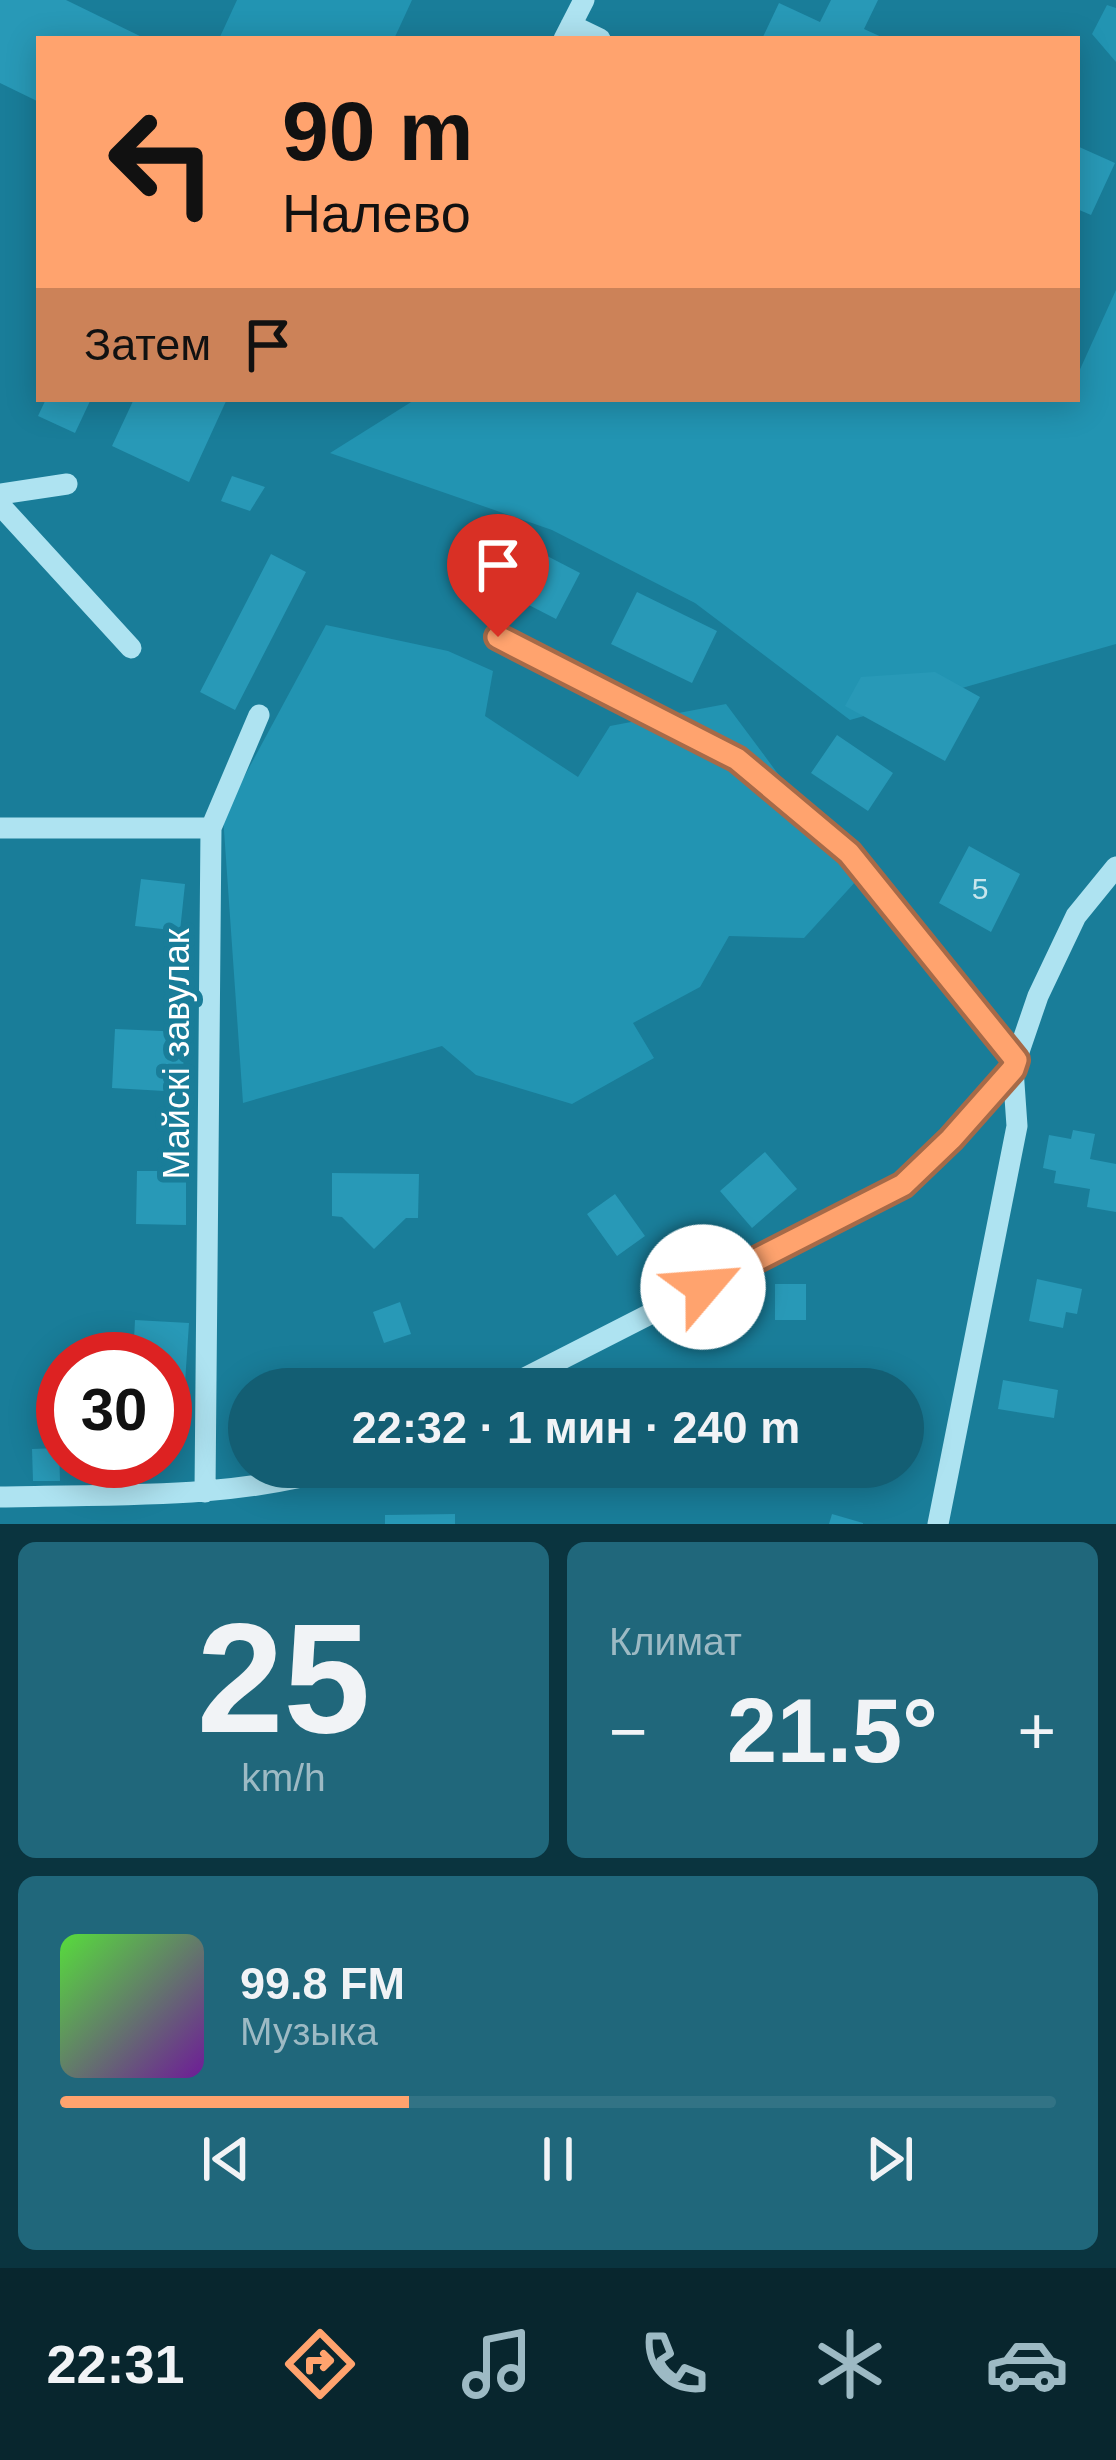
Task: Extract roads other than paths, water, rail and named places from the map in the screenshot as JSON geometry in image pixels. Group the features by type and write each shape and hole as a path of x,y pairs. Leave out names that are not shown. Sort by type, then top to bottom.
{"street":[{"path":"567,32 584,0"},
{"path":"0,494 67,484"},
{"path":"0,505 131,648"},
{"path":"498,637 737,759 849,853 1015,1064"},
{"path":"0,828 211,828 259,715"},
{"name":"Майскі завулак","path":"205,1492 211,828"},
{"path":"938,1524 1017,1126 1015,1064 1038,996 1076,916 1116,867"},
{"path":"544,1368 903,1185 951,1139 1015,1064"},
{"path":"0,1497 235,1488"}]}
